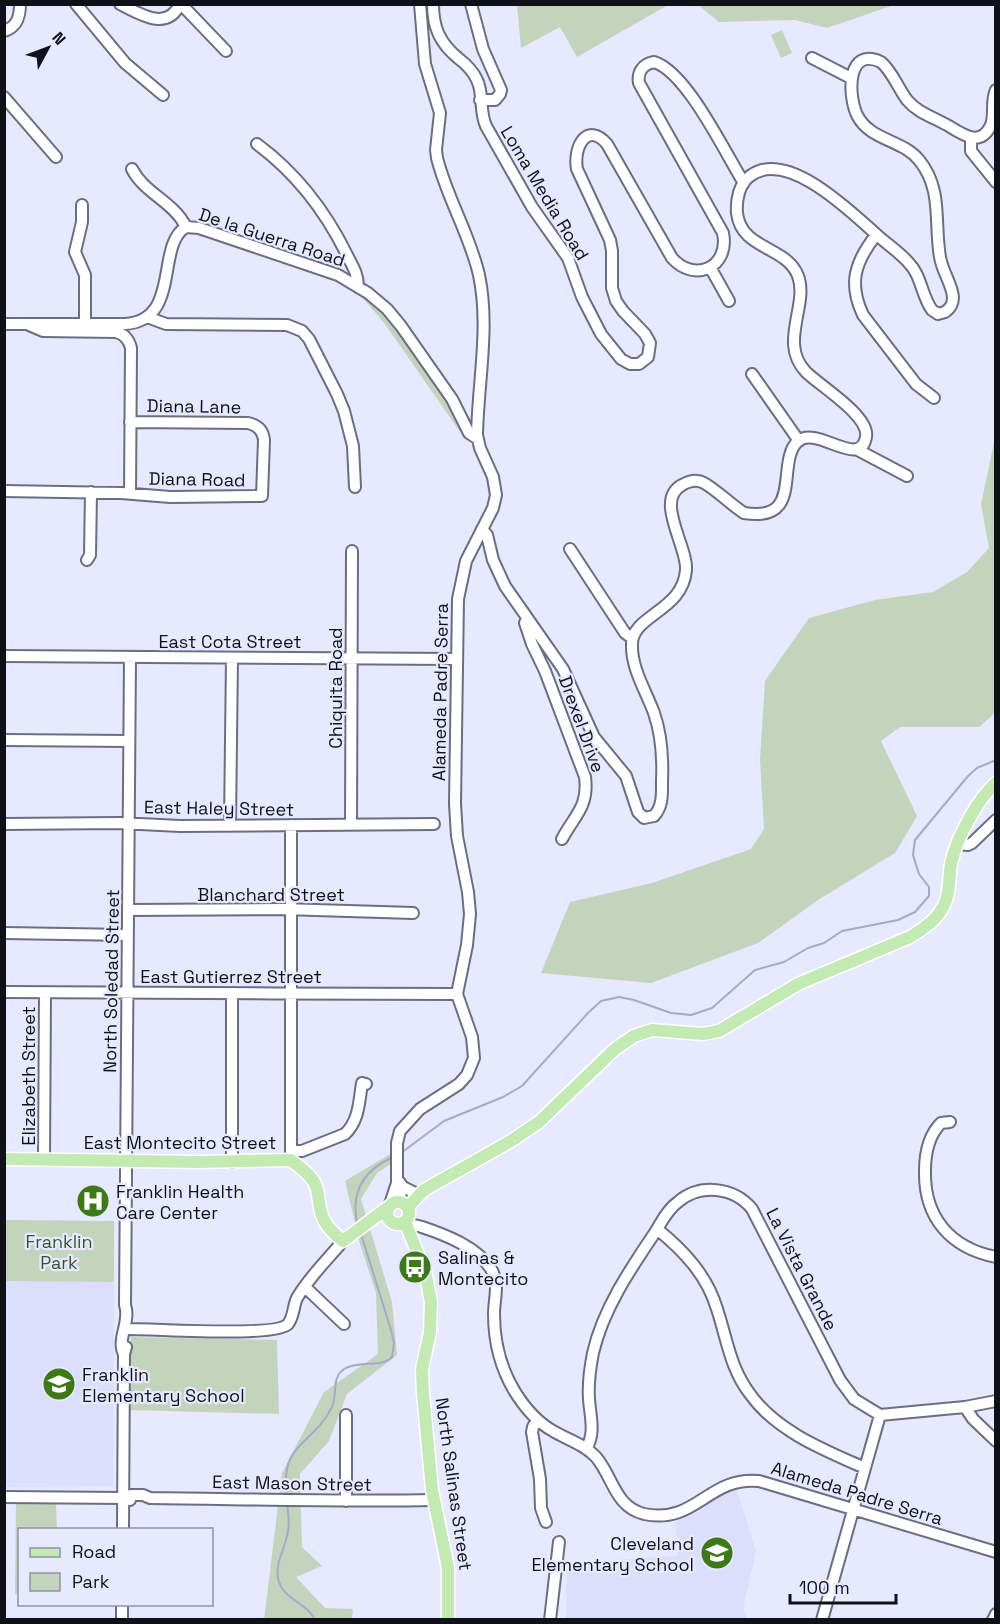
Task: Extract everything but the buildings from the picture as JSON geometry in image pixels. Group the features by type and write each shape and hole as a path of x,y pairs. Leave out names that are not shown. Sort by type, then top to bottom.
{"main road":[{"path":"343,1241 370,1222 399,1213 420,1192 531,1128 570,1094 615,1049 638,1033 660,1029 696,1034 719,1031 798,984 922,930 937,917 946,902 952,859 958,844 980,801 996,783"},
{"name":"East Montecito Street","path":"4,1159 232,1162 292,1156 311,1177 318,1191 321,1215 326,1226 343,1241"},
{"name":"North Salinas Street","path":"399,1213 418,1229 415,1250"},
{"name":"North Salinas Street","path":"399,1213 409,1244 415,1250 425,1271 430,1302 430,1332 422,1369 434,1500 448,1568 448,1620"}],"street":[{"path":"4,31 12,28 17,22 20,4"},
{"path":"76,4 124,63 163,95"},
{"path":"120,4 148,18 160,20 171,16 180,4 226,51"},
{"name":"Alameda Padre Serra","path":"399,1213 397,1143 402,1128 420,1109 459,1084 467,1075 472,1063 473,1044 457,994 467,945 470,914 468,891 457,836 455,783 458,599 464,568 472,546 493,508 496,495 493,477 478,439 482,347 480,285 474,260 437,158 440,113 425,64 420,4"},
{"name":"Loma Media Road","path":"433,4 434,23 439,37 448,49 465,63 480,87 482,115 486,126 539,219 568,258 593,321 621,359 630,364 642,363 648,357 651,347 645,334 623,311 614,297 610,240 577,169 576,152 581,141 592,135 603,139 607,144 677,264 694,271 710,267"},
{"path":"471,4 483,49 501,90 495,100 480,100"},
{"path":"812,58 851,78"},
{"path":"482,529 487,535 501,580 563,669 594,737 626,776 638,812 644,818 654,816 661,803 662,750 655,716 632,654 632,638 640,625 678,595 683,585 686,571 685,559 671,506 677,488 687,482 700,482 744,513 767,512 778,505 783,497 791,455 799,441 811,437 827,441 845,450 856,449 862,445 866,437 860,421 834,394 807,373 798,359 794,344 800,287 797,273 789,262 758,244 741,226 737,211 740,189 751,175 768,170 795,174 840,203 909,262 922,283 932,310 942,314 949,310 952,294 939,256 937,206 930,178 922,164 911,152 878,137 862,124 851,97 851,78 854,70 863,61 870,59 881,62 908,101 961,135 971,138 982,135 991,126 996,90"},
{"path":"729,301 710,267 722,254 723,233 640,86 639,75 644,66 654,62 661,64 685,89 706,119 744,183"},
{"path":"4,97 56,157"},
{"path":"971,138 971,151 996,182"},
{"path":"257,144 281,162 324,214 356,272 358,286"},
{"path":"132,169 143,185 173,210 186,227"},
{"path":"82,205 82,222 75,252 86,275 85,324"},
{"name":"De la Guerra Road","path":"147,317 162,294 176,237 186,227 198,228 338,275 358,286 381,304 400,326 452,399 470,433 478,439"},
{"path":"876,235 855,270 858,305 863,315 916,384 934,398"},
{"path":"4,324 133,323 147,317 166,324 287,325 302,331 311,343 344,411 353,446 355,487"},
{"path":"27,324 43,331 112,332 125,337 131,348 130,493"},
{"path":"752,374 799,441"},
{"name":"Diana Lane","path":"130,422 248,423 256,425 264,435 262,496"},
{"path":"856,449 907,476"},
{"name":"Diana Road","path":"4,490 170,496 262,496"},
{"path":"87,560 90,555 91,492"},
{"path":"570,549 624,633 632,638"},
{"name":"Chiquita Road","path":"351,825 352,551"},
{"name":"Drexel Drive","path":"527,619 525,623 532,644 545,671 585,777 586,792 582,807 562,839"},
{"name":"East Cota Street","path":"4,656 456,659"},
{"name":"North Soledad Street","path":"123,1528 124,1354 121,1350 125,1328 122,1309 125,1305 130,657"},
{"path":"230,824 232,658"},
{"path":"4,740 128,741"},
{"path":"958,844 972,843 996,820"},
{"name":"East Haley Street","path":"4,824 180,826 434,824"},
{"path":"291,825 292,1156"},
{"name":"Blanchard Street","path":"128,910 291,909 413,913"},
{"path":"4,933 128,935"},
{"name":"East Gutierrez Street","path":"4,992 457,994"},
{"name":"Elizabeth Street","path":"44,1160 45,992"},
{"path":"232,993 232,1162"},
{"path":"292,1156 345,1134 357,1116 362,1083 366,1084"},
{"path":"950,1122 940,1123 928,1146 925,1158 925,1189 928,1202 938,1222 953,1238 972,1250 996,1257"},
{"path":"397,1181 403,1187 420,1192"},
{"name":"La Vista Grande","path":"586,1449 592,1433 589,1401 591,1370 599,1333 624,1279 657,1229 677,1202 695,1192 720,1191 746,1202 762,1224 842,1385 854,1399 880,1415"},
{"name":"Alameda Padre Serra","path":"418,1229 475,1253 493,1271 496,1283 495,1326 501,1359 515,1392 537,1420 586,1449 602,1465 621,1501 631,1509 643,1513 665,1515 680,1512 725,1485 750,1480 770,1483 996,1552"},
{"path":"657,1229 688,1257 705,1283 716,1305 732,1362 752,1398 786,1429 865,1468"},
{"path":"125,1328 220,1331 279,1329 290,1322 297,1299 343,1241"},
{"path":"305,1287 344,1324"},
{"path":"822,1620 880,1415 965,1407 996,1401"},
{"path":"965,1407 973,1419 996,1441"},
{"path":"346,1415 346,1501"},
{"path":"537,1420 532,1432 540,1479 541,1510 546,1522"},
{"name":"East Mason Street","path":"4,1497 125,1498 130,1501 150,1498 434,1500"},
{"path":"550,1620 560,1542"},
{"path":"993,1620 996,1614"}],"shaded area":[{"name":"Franklin Elementary School","path":"5,1220 114,1221 113,1486 5,1487"},
{"name":"Cleveland Elementary School","path":"736,1488 756,1551 743,1609 747,1619 566,1620 567,1563 678,1556 675,1522 698,1512 722,1494"}],"green space":[{"path":"517,4 668,5 577,57 560,27 521,48"},
{"path":"698,5 894,5 827,28 795,20 719,22"},
{"path":"782,30 792,53 781,58 771,35"},
{"path":"354,288 389,320 403,339 445,399 467,442 385,324"},
{"path":"995,438 995,713 979,727 900,727 881,741 917,816 895,853 818,900 758,943 651,983 541,973 570,902 652,883 751,849 764,829 760,759 765,681 809,618 875,600 933,592 967,572 989,548 981,504"},
{"path":"392,1153 392,1163 377,1173 361,1199 392,1302 397,1355 347,1394 329,1441 300,1474 302,1547 322,1566 296,1577 325,1608 353,1609 352,1619 264,1620 282,1473 324,1392 378,1354 376,1293 360,1244 345,1181"},
{"name":"Franklin Park","path":"5,1220 114,1221 114,1282 5,1281"},
{"path":"131,1337 277,1340 279,1414 129,1410"},
{"path":"16,1503 56,1504 57,1528 18,1528 18,1594 15,1594"}],"waterway":[{"path":"401,1153 444,1121 503,1097 522,1086 601,1001 619,997 671,1013 691,1015 712,1008 755,970 784,962 808,948 824,943 842,931 898,920 915,912 929,896 929,887 919,874 913,855 915,840 968,776 977,768 996,760"},
{"path":"357,1223 356,1202 361,1184 373,1169 391,1158"},
{"path":"287,1497 286,1479 292,1455 324,1420 332,1407 337,1377 350,1366 382,1362 392,1357 394,1343 391,1330 361,1234"},
{"path":"287,1503 289,1528 279,1563 279,1582 286,1593 307,1609 315,1620"}],"place":[{"name":"Franklin Health Care Center","path":"93,1201"},
{"name":"Salinas & Montecito","path":"415,1267"},
{"name":"Franklin Elementary School","path":"59,1384"},
{"name":"Cleveland Elementary School","path":"717,1553"}]}
